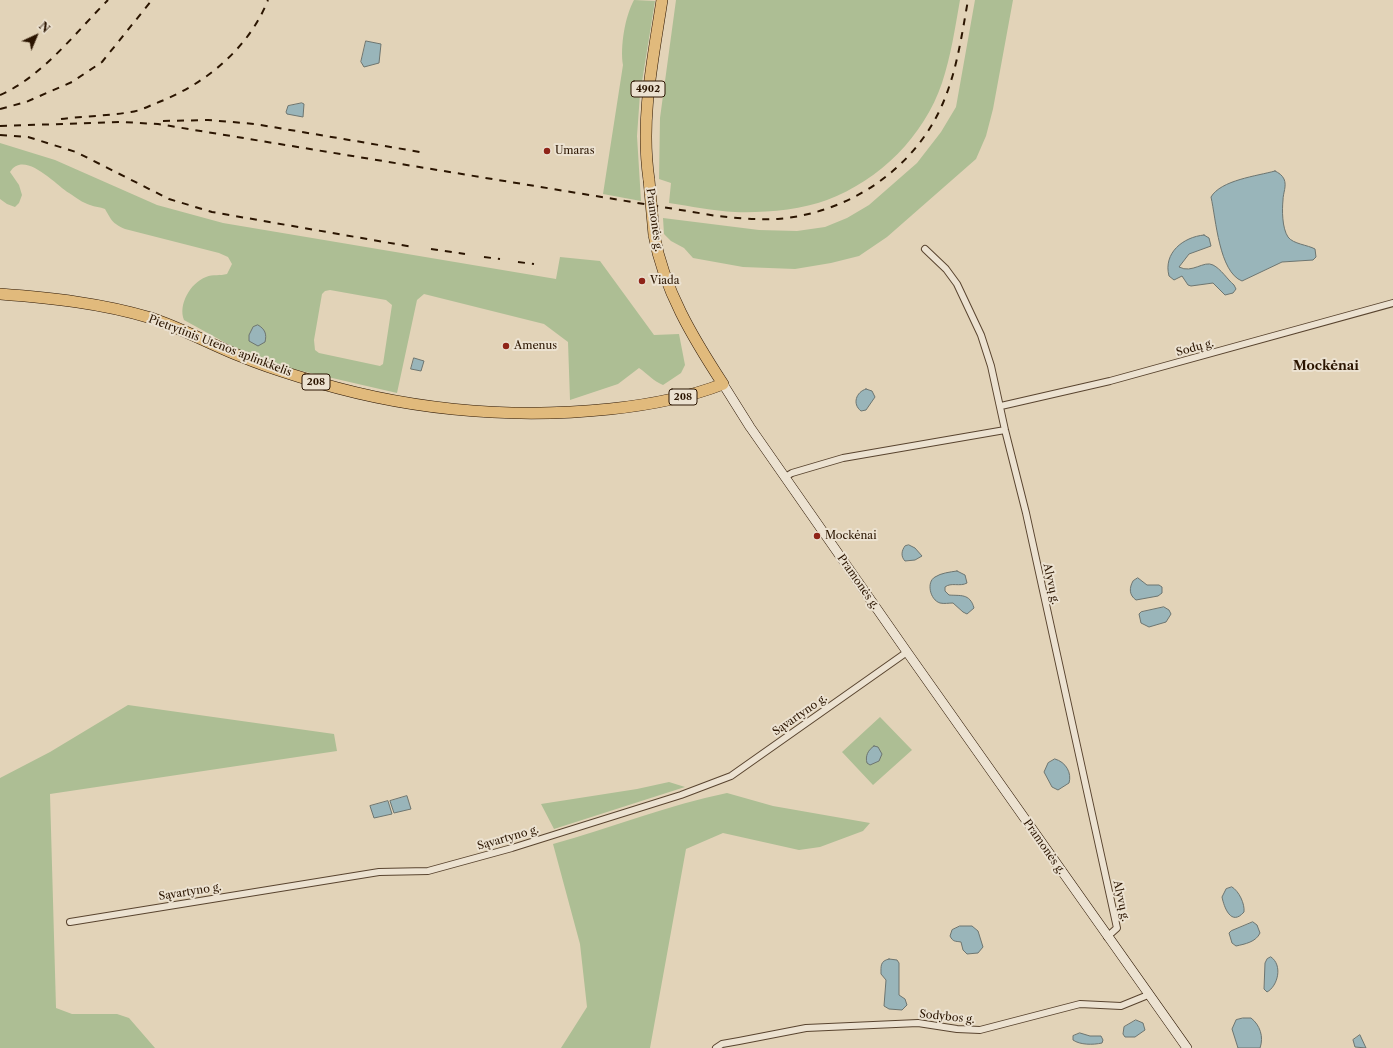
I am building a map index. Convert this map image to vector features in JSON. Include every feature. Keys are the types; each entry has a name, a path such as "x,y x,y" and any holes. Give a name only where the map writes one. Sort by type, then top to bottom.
{"highway":[{"name":"Pramonės g.","path":"662,0 647,100 645,146 654,235 664,273 673,297 694,339 722,384"},
{"name":"Pietrytinis Utenos aplinkkelis","path":"0,294 69,300 114,308 153,319 241,357 303,378 376,396 434,406 500,413 586,411 630,406 677,398 722,384"}],"main road":[{"name":"Pramonės g.","path":"722,384 907,652 1148,995 1187,1048"}],"street":[{"name":"Alyvų g.","path":"925,249 946,269 957,284 981,335 989,360 1001,406 1004,430 1026,513 1117,928 1107,937"},
{"name":"Sodų g.","path":"1001,406 1118,379 1393,303"},
{"path":"785,477 792,473 843,458 1004,430"},
{"name":"Sąvartyno g.","path":"70,922 379,872 428,871 512,848 681,795 731,776 907,652"},
{"name":"Sodybos g.","path":"716,1048 722,1044 739,1040 806,1028 918,1023 957,1029 980,1030 1080,1004 1121,1006 1148,995"}],"green space":[{"path":"634,0 655,1 640,94 637,136 641,201 603,194 623,65 622,50 624,32 628,14"},
{"path":"676,0 960,0 950,52 942,83 924,121 898,154 865,181 827,200 794,208 770,211 735,212 718,211 669,203 671,183 659,179 660,118"},
{"path":"975,0 1013,0 993,109 986,136 976,159 887,237 859,256 831,263 795,269 743,267 693,258 684,248 671,241 664,234 663,218 759,230 797,231 825,227 847,218 869,205 917,163 941,132 956,107"},
{"path":"0,143 55,160 157,205 223,223 556,279 560,257 600,261 654,335 679,334 685,365 681,373 663,385 639,368 618,384 570,400 568,342 544,324 424,294 417,300 397,393 289,368 233,347 184,320 184,301 190,289 206,277 227,274 232,264 228,257 219,253 125,229 113,221 105,209 87,204 31,166 23,164 16,166 10,172 19,185 22,195 19,203 15,207 0,199","holes":["330,290 386,300 392,305 383,364 380,366 319,353 315,350 314,340 322,294 325,291"]},
{"path":"128,705 334,734 337,751 50,794 56,1008 72,1014 117,1014 129,1018 155,1048 0,1048 0,778 50,752"},
{"path":"880,717 912,750 873,785 842,752"},
{"path":"669,782 685,787 554,829 541,804 637,789"},
{"path":"727,793 773,806 870,823 863,831 820,847 799,850 723,833 686,849 650,1048 561,1048 587,1007 580,944 553,844 661,810"}],"water":[{"path":"366,41 381,44 379,63 364,67 361,62"},
{"path":"302,103 304,104 303,117 287,114 286,112 288,106"},
{"path":"1275,171 1281,175 1285,182 1283,214 1286,233 1293,241 1315,249 1316,257 1313,260 1282,262 1242,281 1234,276 1223,256 1211,197 1223,186 1249,177"},
{"path":"1204,235 1209,238 1211,246 1189,254 1179,267 1189,269 1206,264 1213,265 1219,269 1234,285 1236,289 1233,293 1225,295 1213,283 1191,286 1188,285 1182,276 1174,280 1169,276 1169,260 1176,248 1189,239"},
{"path":"258,325 264,330 266,337 265,342 258,346 249,341 249,335 253,327"},
{"path":"414,358 424,361 421,371 411,369"},
{"path":"866,389 872,391 875,397 866,410 861,411 858,408 856,398"},
{"path":"909,545 915,548 922,556 915,560 905,561 902,556 902,552 905,546"},
{"path":"957,571 965,575 967,583 947,586 945,587 945,591 949,595 964,596 970,600 974,608 967,614 953,603 940,603 934,598 930,591 932,579 943,574"},
{"path":"1138,578 1147,585 1159,585 1162,587 1162,593 1158,596 1136,600 1132,596 1130,589 1133,581"},
{"path":"1164,607 1169,610 1171,614 1166,622 1149,627 1141,623 1139,614 1141,612"},
{"path":"874,746 878,747 882,754 879,761 870,765 866,760 870,749"},
{"path":"1055,759 1059,760 1065,765 1070,775 1069,783 1058,790 1052,787 1044,772 1048,763"},
{"path":"407,796 411,809 394,813 390,801"},
{"path":"388,801 392,814 374,818 370,806"},
{"path":"1232,887 1239,895 1244,909 1244,912 1235,917 1229,914 1226,910 1222,897 1226,889"},
{"path":"1253,922 1257,925 1260,933 1256,939 1236,946 1232,943 1229,933 1231,931"},
{"path":"960,926 972,926 978,931 983,947 978,953 967,954 963,950 961,942 954,941 951,938 950,936 952,930"},
{"path":"1271,957 1277,965 1278,975 1274,985 1267,992 1264,989 1265,963 1267,959"},
{"path":"889,959 897,960 899,963 899,995 905,999 907,1005 902,1010 889,1009 884,1006 886,980 881,974 881,966 884,961"},
{"path":"1251,1018 1257,1024 1262,1040 1260,1048 1238,1048 1232,1029 1236,1020"},
{"path":"1136,1020 1143,1023 1145,1030 1135,1037 1125,1037 1123,1034 1124,1027"},
{"path":"1080,1033 1090,1036 1101,1036 1103,1040 1102,1043 1087,1044 1079,1043 1073,1040 1073,1036"},
{"path":"1360,1035 1366,1048 1355,1047 1353,1040"}],"railway":[{"path":"0,95 30,77 58,53 108,0"},
{"path":"0,109 26,102 72,82 102,62 152,0"},
{"path":"61,119 114,114 143,109 190,87 222,64 236,50 249,35 268,0"},
{"path":"0,126 122,122 158,124 717,216 778,219 804,215 830,208 854,197 877,184 897,167 915,148 931,127 948,90 958,52 968,0"},
{"path":"163,121 208,120 255,124 426,153"},
{"path":"0,135 28,137 76,152 169,199 212,212 413,247"},
{"path":"431,249 465,254"},
{"path":"484,257 500,259"},
{"path":"518,262 534,264"}],"place":[{"name":"Umaras","path":"547,151"},
{"name":"Viada","path":"642,281"},
{"name":"Amenus","path":"506,346"},
{"name":"Mockėnai","path":"817,536"}],"district":[{"name":"Mockėnai","path":"1326,366"}]}
